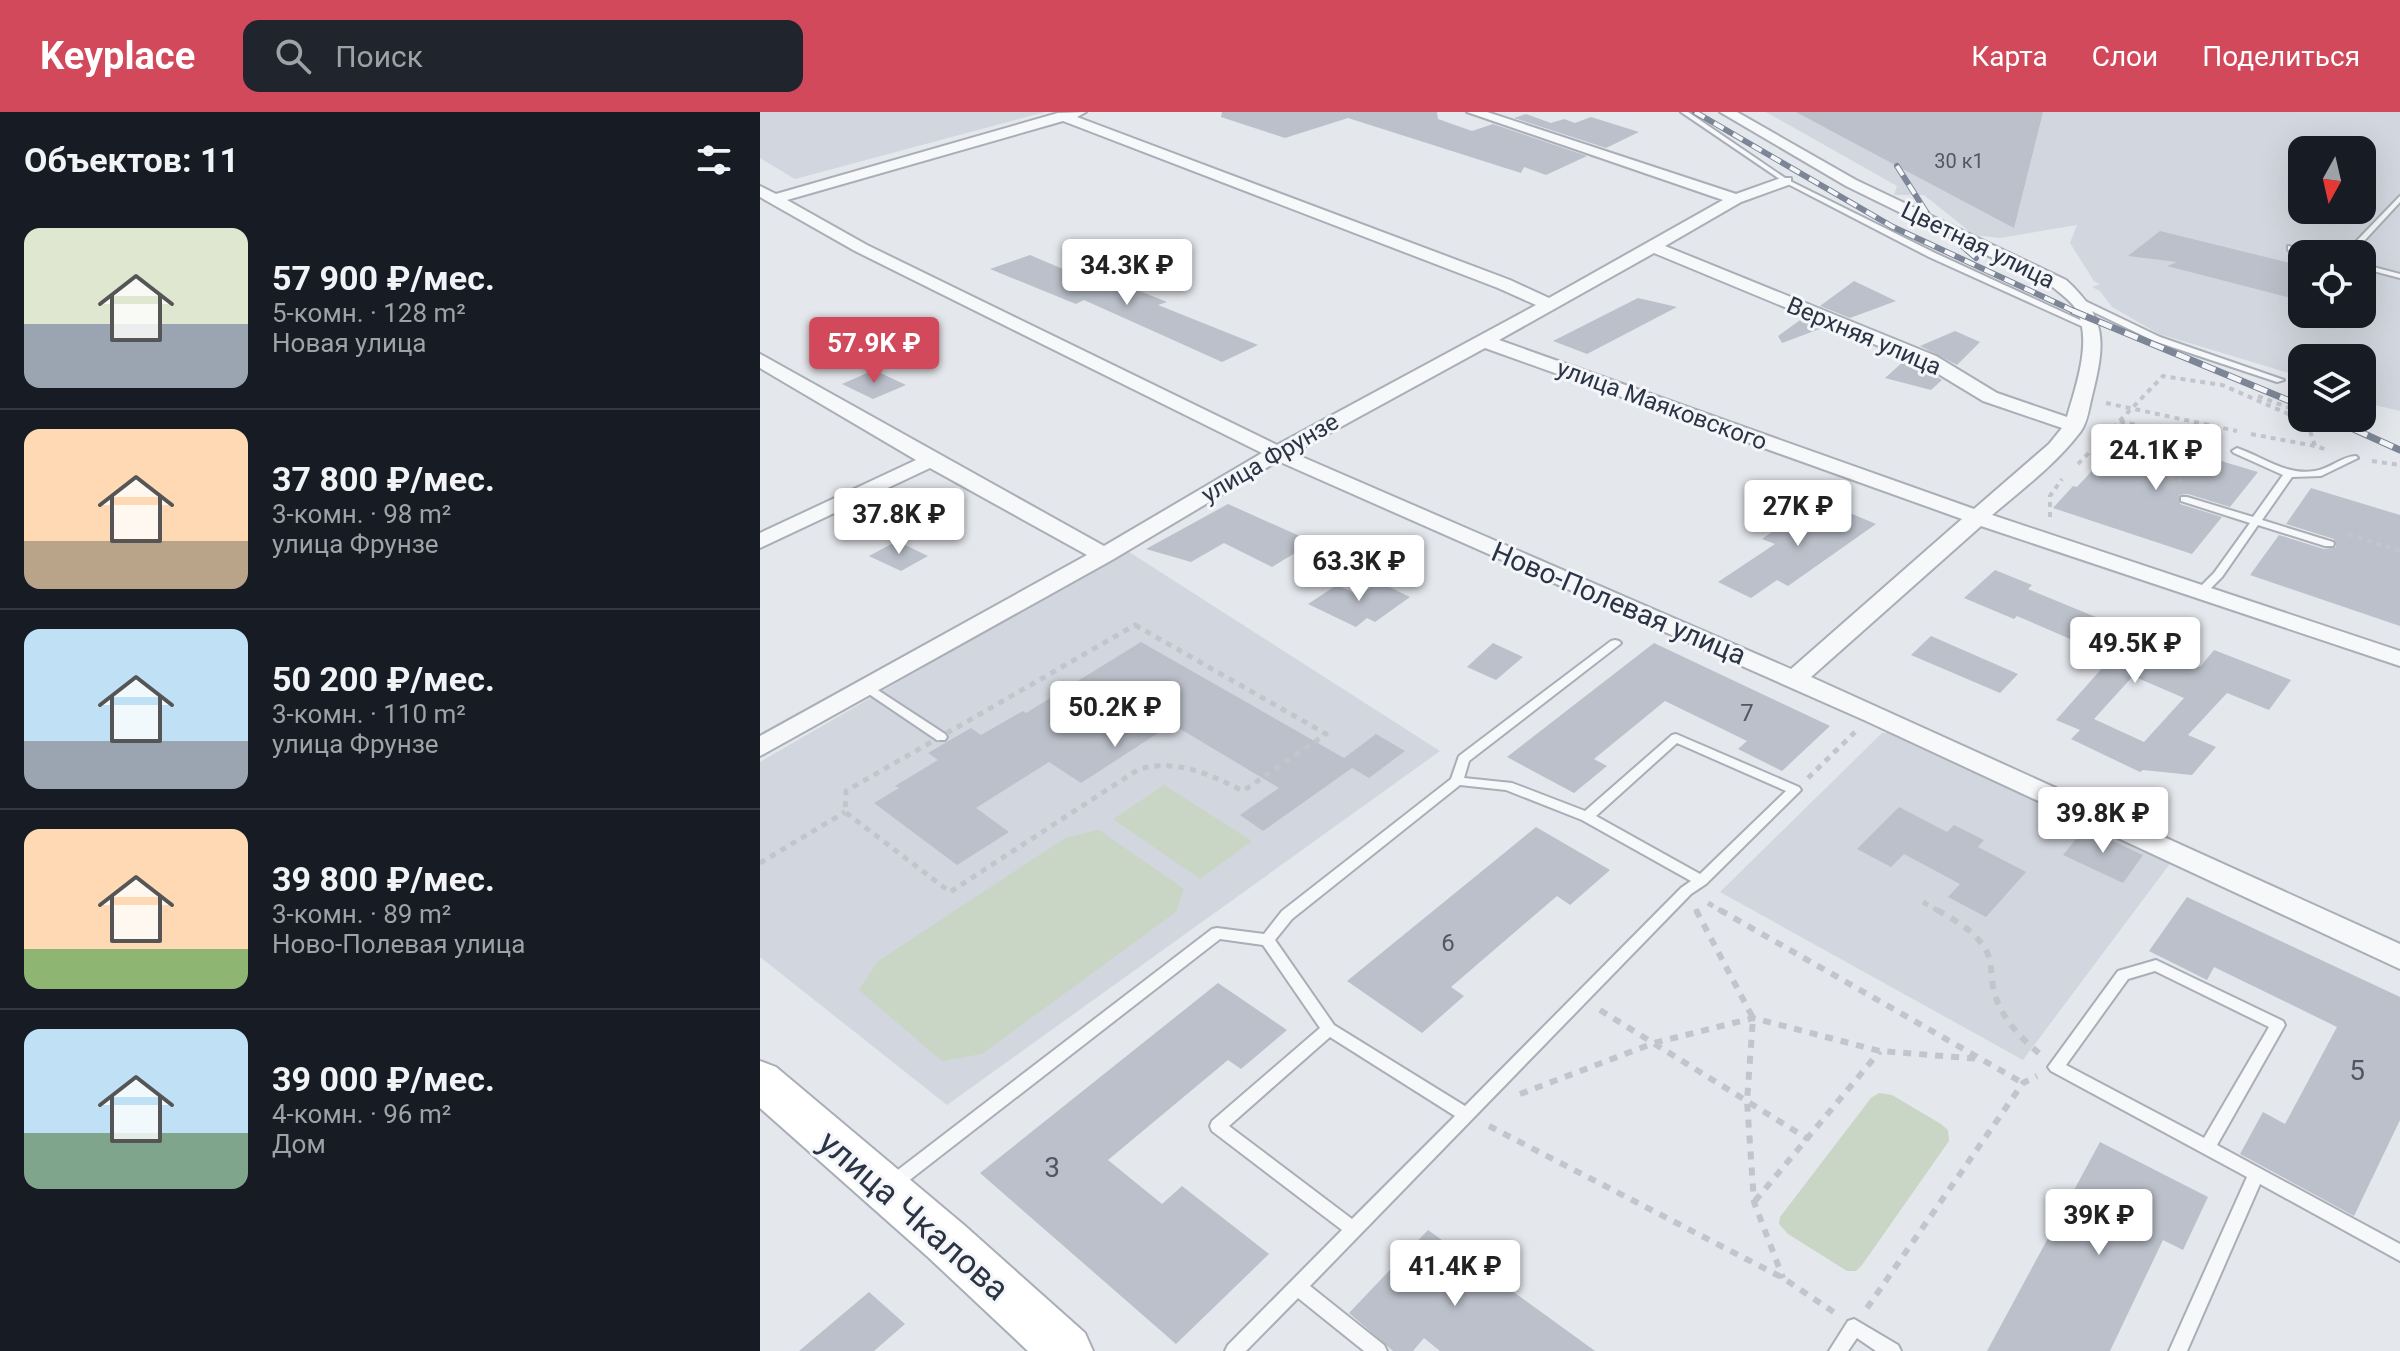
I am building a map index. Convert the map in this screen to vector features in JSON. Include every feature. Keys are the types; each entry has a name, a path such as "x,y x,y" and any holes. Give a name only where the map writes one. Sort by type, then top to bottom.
{"street":[{"path":"766,195 1079,112"},
{"path":"1474,112 1736,199"},
{"name":"Цветная улица","path":"1727,112 1851,183 2060,284 2080,302 2091,327 2092,360 2074,426 2056,448 1976,517"},
{"path":"1063,116 1504,284 1550,305"},
{"name":"улица Фрунзе","path":"760,747 1104,555 1277,453 1550,305 1736,199 1786,181"},
{"name":"Ново-Полевая улица","path":"766,195 861,248 1277,453 1873,714 2400,957"},
{"name":"Верхняя улица","path":"1654,247 1929,360 1990,397 2074,426"},
{"name":"улица Маяковского","path":"1484,341 1976,517 2400,659"},
{"path":"760,360 931,460 1104,555"},
{"path":"760,541 931,460"},
{"path":"1794,679 1976,517"},
{"name":"улица Чкалова","path":"760,1080 1066,1351"}],"lane":[{"path":"1684,112 1786,181 1932,255 2091,327"},
{"path":"2361,240 2400,198"},
{"path":"2376,270 2400,276"},
{"path":"2080,302 2157,339 2280,380"},
{"path":"2237,451 2289,474 2318,474 2353,458"},
{"path":"2201,592 2218,575 2253,521 2289,474"},
{"path":"2184,499 2329,544"},
{"path":"1267,940 1287,915 1457,781 1463,759 1615,643"},
{"path":"867,687 941,737"},
{"path":"1234,1351 1686,891 1701,881 1795,790 1676,738 1587,817"},
{"path":"1457,781 1508,786 1587,817 1701,881"},
{"path":"886,1189 1217,933 1267,940 1329,1029 1466,1115"},
{"path":"2207,1148 2278,1025 2156,965 2123,975 2056,1067 2400,1253"},
{"path":"1329,1029 1218,1126 1354,1230"},
{"path":"2178,1351 2256,1174"},
{"path":"1298,1287 1378,1351"},
{"path":"1838,1351 1854,1327 1892,1351"}],"path":[{"path":"2203,374 2288,408"},
{"path":"2072,469 2163,376 2222,385 2288,414"},
{"path":"2082,397 2131,410 2315,446 2353,458 2400,465"},
{"path":"2119,421 2237,451"},
{"path":"2310,432 2315,446"},
{"path":"2050,517 2050,496 2063,478"},
{"path":"1135,625 1326,734 1243,791 1198,769 1172,763 1153,764 1139,769 950,892 845,812 846,791 1135,625"},
{"path":"1795,790 1873,714"},
{"path":"760,863 845,812"},
{"path":"1686,891 1753,1018 1747,1101 1754,1202 1783,1278"},
{"path":"1686,891 2023,1083"},
{"path":"1466,1115 1783,1278 1854,1327 2023,1083 2056,1067 2011,1025 1995,993 1989,956 1977,940 1954,920 1923,902"},
{"path":"1582,999 1808,1139"},
{"path":"1466,1115 1654,1043 1753,1018 1880,1051 1980,1059"},
{"path":"1754,1202 1880,1051"}],"shaded area":[{"path":"760,112 1045,112 795,179 760,158"},
{"path":"1766,112 2400,112 2400,411 2376,405 2376,344 2288,344 2288,373 2159,334 2112,307 2100,291 2092,287 2100,284 2094,281 2070,243 2077,225 2000,238 1974,235 1924,195 1894,195 1897,186"},
{"path":"1126,550 1440,751 947,1105 760,957 760,762"},
{"path":"1882,733 1900,733 2172,861 2023,1060 1720,892"}],"green space":[{"path":"1164,785 1252,841 1200,879 1113,819"},
{"path":"1099,830 1184,889 1176,912 982,1054 942,1061 859,990 877,962 1065,838"},
{"path":"1879,1093 1892,1095 1941,1124 1948,1130 1949,1141 1862,1265 1856,1271 1847,1271 1788,1234 1779,1224 1780,1217 1871,1098"}],"building":[{"path":"1222,112 1437,112 1438,119 1472,131 1493,124 1587,156 1546,175 1524,167 1521,173 1348,118 1285,138 1221,117"},
{"path":"1796,112 2043,112 2014,228"},
{"path":"1526,114 1551,123 1564,119 1575,123 1591,117 1639,132 1606,148 1514,118"},
{"path":"2160,231 2288,263 2288,297 2167,266 2177,262 2128,256"},
{"path":"1030,255 1098,284 1110,279 1167,302 1158,305 1258,345 1222,362 1084,300 1076,304 990,269"},
{"path":"1854,281 1896,301 1850,318 1820,306"},
{"path":"1638,298 1677,307 1587,354 1553,341"},
{"path":"1803,318 1825,327 1782,343 1778,336"},
{"path":"1955,331 1980,342 1957,365 1920,346"},
{"path":"1905,360 1942,380 1931,390 1885,378"},
{"path":"874,370 906,385 873,399 842,384"},
{"path":"2127,433 2258,472 2230,507 2188,494 2179,495 2180,504 2222,517 2192,554 2053,508"},
{"path":"2311,488 2400,515 2400,626 2250,575 2279,535 2324,549 2336,547 2334,539 2286,524"},
{"path":"1817,499 1876,524 1788,586 1777,580 1751,598 1718,582 1775,544 1762,539"},
{"path":"1228,504 1313,542 1272,567 1224,543 1191,562 1146,549"},
{"path":"897,541 928,556 901,571 869,556"},
{"path":"1995,570 2032,585 2028,589 2103,620 2098,624 2200,667 2214,650 2291,680 2269,710 2227,693 2188,735 2216,747 2192,775 2140,772 2071,739 2080,730 2056,720 2112,657 2017,616 2014,619 1964,598","holes":["2133,676 2184,698 2144,742 2094,719"]},
{"path":"1379,582 1410,597 1375,622 1367,618 1356,627 1308,604 1337,585 1359,595"},
{"path":"1931,636 2018,674 2000,693 1911,655"},
{"path":"1141,642 1344,758 1376,734 1405,751 1369,778 1352,768 1263,831 1240,815 1279,788 1172,724 1081,783 1049,762 976,808 1009,832 957,865 874,803 938,760 928,753 971,728 981,735 1023,711 1026,713"},
{"path":"1493,643 1523,657 1496,680 1467,667"},
{"path":"1654,643 1830,726 1782,771 1738,749 1747,741 1665,701 1594,759 1607,766 1574,793 1507,757"},
{"path":"1899,807 1947,832 1954,825 1984,840 1978,847 2026,872 1986,917 1948,897 1960,884 1904,854 1891,867 1857,849"},
{"path":"1536,827 1610,870 1570,905 1557,896 1451,987 1464,996 1422,1033 1347,981"},
{"path":"2085,828 2143,855 2123,883 2063,855"},
{"path":"2187,897 2400,997 2400,1120 2354,1216 2240,1154 2263,1112 2285,1124 2337,1027 2214,967 2207,980 2149,951"},
{"path":"1218,983 1287,1030 1241,1069 1228,1060 1108,1160 1162,1204 1182,1186 1269,1254 1176,1344 980,1173"},
{"path":"2100,1142 2208,1197 2183,1250 2163,1240 2110,1351 1987,1351"},
{"path":"1428,1230 1595,1351 1440,1351 1424,1338 1413,1351 1393,1351 1349,1313"},
{"path":"869,1292 905,1324 874,1351 799,1351"}],"railway":[{"path":"1695,112 1893,227 2078,313"},
{"path":"1897,166 1930,218 1976,258"},
{"path":"2073,311 2288,400"},
{"path":"2360,432 2400,450"}]}
